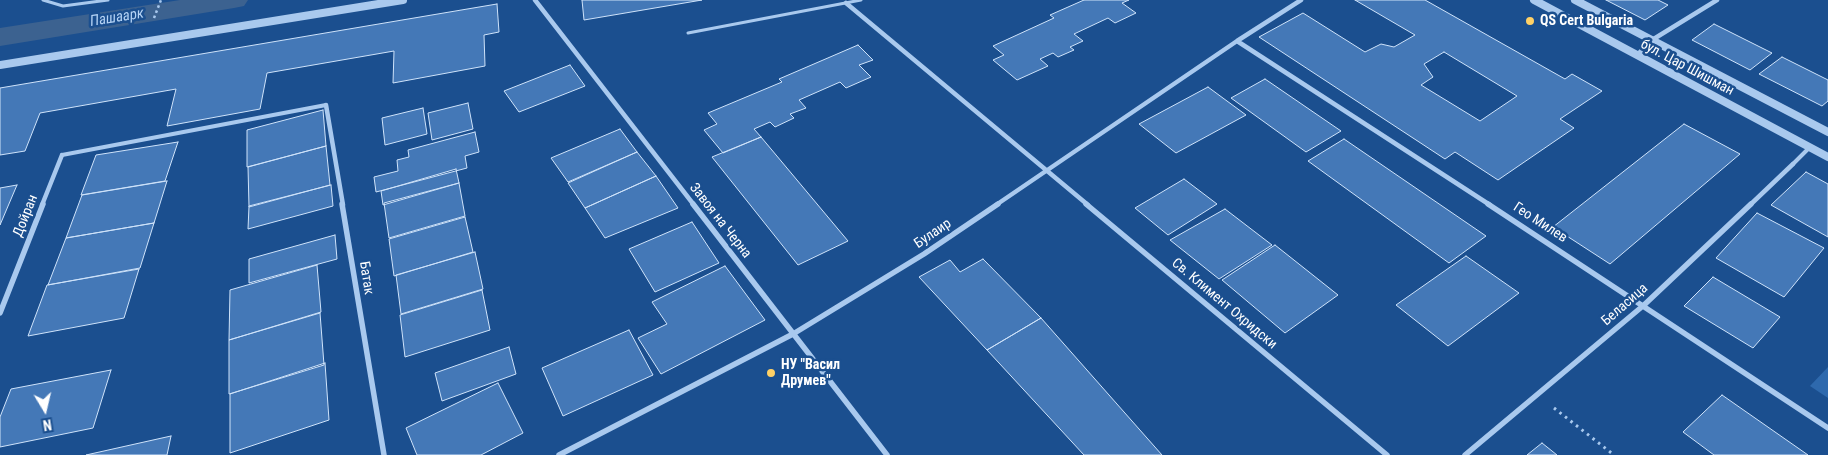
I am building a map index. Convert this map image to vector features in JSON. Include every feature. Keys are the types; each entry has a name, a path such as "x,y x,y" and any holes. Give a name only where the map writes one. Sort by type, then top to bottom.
{"street":[{"path":"0,65 403,0"},
{"name":"Завоя на Черна","path":"535,0 887,455"},
{"name":"Булаир","path":"559,455 793,334 924,254 1237,41 1301,0"},
{"name":"бул. Цар Шишман","path":"1534,0 1828,157"},
{"name":"бул. Цар Шишман","path":"1575,0 1828,132"},
{"path":"1637,56 1652,40 1717,0"},
{"name":"Св. Климент Охридски","path":"846,3 1387,455"},
{"name":"Гео Милев","path":"1237,41 1644,305 1828,428"},
{"path":"62,155 326,105"},
{"name":"Батак","path":"326,105 384,455"},
{"path":"1793,164 1810,147"},
{"name":"Дойран","path":"0,313 62,155"},
{"name":"Беласица","path":"1465,455 1644,305 1793,164"}],"lane":[{"path":"43,0 63,6 108,0"},
{"path":"688,33 861,0"}],"path":[{"path":"153,20 161,0"},
{"path":"1538,395 1614,455"}],"shaded area":[{"path":"1828,367 1828,398 1810,386"}],"building":[{"path":"582,0 702,0 584,20"},
{"path":"1084,0 1129,0 1122,3 1136,13 1115,23 1108,18 1074,34 1083,41 1070,47 1074,50 1058,57 1053,53 1040,59 1048,66 1017,80 993,60 1004,55 993,46 1054,18 1050,15"},
{"path":"1355,0 1425,0 1565,79 1572,74 1602,91 1560,119 1574,128 1498,180 1455,152 1445,159 1259,37 1303,13 1365,52 1381,44 1394,47 1415,35","holes":["1444,52 1517,96 1480,121 1421,85 1433,77 1424,64"]},
{"path":"1606,0 1658,0 1668,5 1645,20"},
{"path":"497,4 499,32 484,35 485,66 393,83 394,51 267,73 260,109 167,126 176,89 40,113 25,151 0,155 0,88"},
{"path":"1714,24 1772,53 1750,70 1692,40"},
{"path":"858,45 873,60 859,65 871,77 846,88 840,82 799,100 806,108 790,114 794,118 775,127 770,122 754,129 761,137 723,153 704,130 717,124 708,113 782,82 779,79"},
{"path":"1782,57 1828,80 1828,101 1822,106 1759,74"},
{"path":"570,65 585,86 519,112 504,91"},
{"path":"1265,79 1341,131 1306,152 1231,98"},
{"path":"1208,87 1246,115 1176,153 1139,124"},
{"path":"468,103 473,129 432,140 428,113"},
{"path":"423,108 427,134 385,145 382,118"},
{"path":"323,110 326,146 247,167 247,130"},
{"path":"1684,124 1740,154 1610,264 1553,227"},
{"path":"620,129 637,152 568,182 551,158"},
{"path":"475,132 479,152 465,156 467,168 376,192 374,177 398,171 397,160 409,157 408,150"},
{"path":"761,137 848,241 798,265 712,157"},
{"path":"1344,139 1486,236 1449,263 1308,161"},
{"path":"178,142 165,181 81,195 96,155"},
{"path":"326,146 330,185 249,207 248,167"},
{"path":"637,152 656,176 585,208 568,183"},
{"path":"456,169 459,183 383,205 381,191"},
{"path":"1806,172 1828,184 1828,237 1771,205"},
{"path":"656,176 678,208 605,238 585,208"},
{"path":"1184,179 1217,204 1168,235 1135,208"},
{"path":"167,181 154,223 66,238 82,195"},
{"path":"459,183 465,216 389,238 384,203"},
{"path":"17,185 0,225 0,188"},
{"path":"331,185 333,206 248,229 249,206"},
{"path":"1225,209 1272,245 1219,279 1170,240"},
{"path":"1757,213 1824,248 1784,297 1716,258"},
{"path":"465,217 473,252 394,276 389,239"},
{"path":"692,222 719,263 655,292 629,249"},
{"path":"154,223 140,268 48,285 66,238"},
{"path":"335,235 337,259 249,283 249,259"},
{"path":"1275,245 1338,295 1285,333 1222,280"},
{"path":"475,252 483,289 401,314 396,275"},
{"path":"1466,256 1519,293 1448,346 1396,305"},
{"path":"983,259 1041,318 987,350 919,277 950,260 960,272"},
{"path":"317,265 321,312 229,340 230,290"},
{"path":"725,266 765,320 661,374 638,338 667,324 652,302"},
{"path":"139,269 124,318 28,336 47,285"},
{"path":"1713,277 1780,317 1753,348 1684,306"},
{"path":"482,290 490,330 405,357 400,315"},
{"path":"320,313 324,365 229,394 229,340"},
{"path":"1041,318 1162,455 1084,455 987,350"},
{"path":"629,330 653,375 563,416 542,368"},
{"path":"509,347 516,374 442,401 435,373"},
{"path":"325,363 329,420 230,453 230,394"},
{"path":"111,370 93,428 0,447 0,417 11,389"},
{"path":"498,383 523,433 481,455 417,455 406,428"},
{"path":"1722,395 1808,455 1714,455 1683,432"},
{"path":"171,436 167,455 86,455"},
{"path":"1542,443 1557,455 1527,455"}],"waterway":[{"name":"Пашаарк","path":"0,37 234,0"}],"place":[{"name":"QS Cert Bulgaria","path":"1530,21"},
{"name":"НУ \"Васил Друмев\"","path":"771,373"}]}
